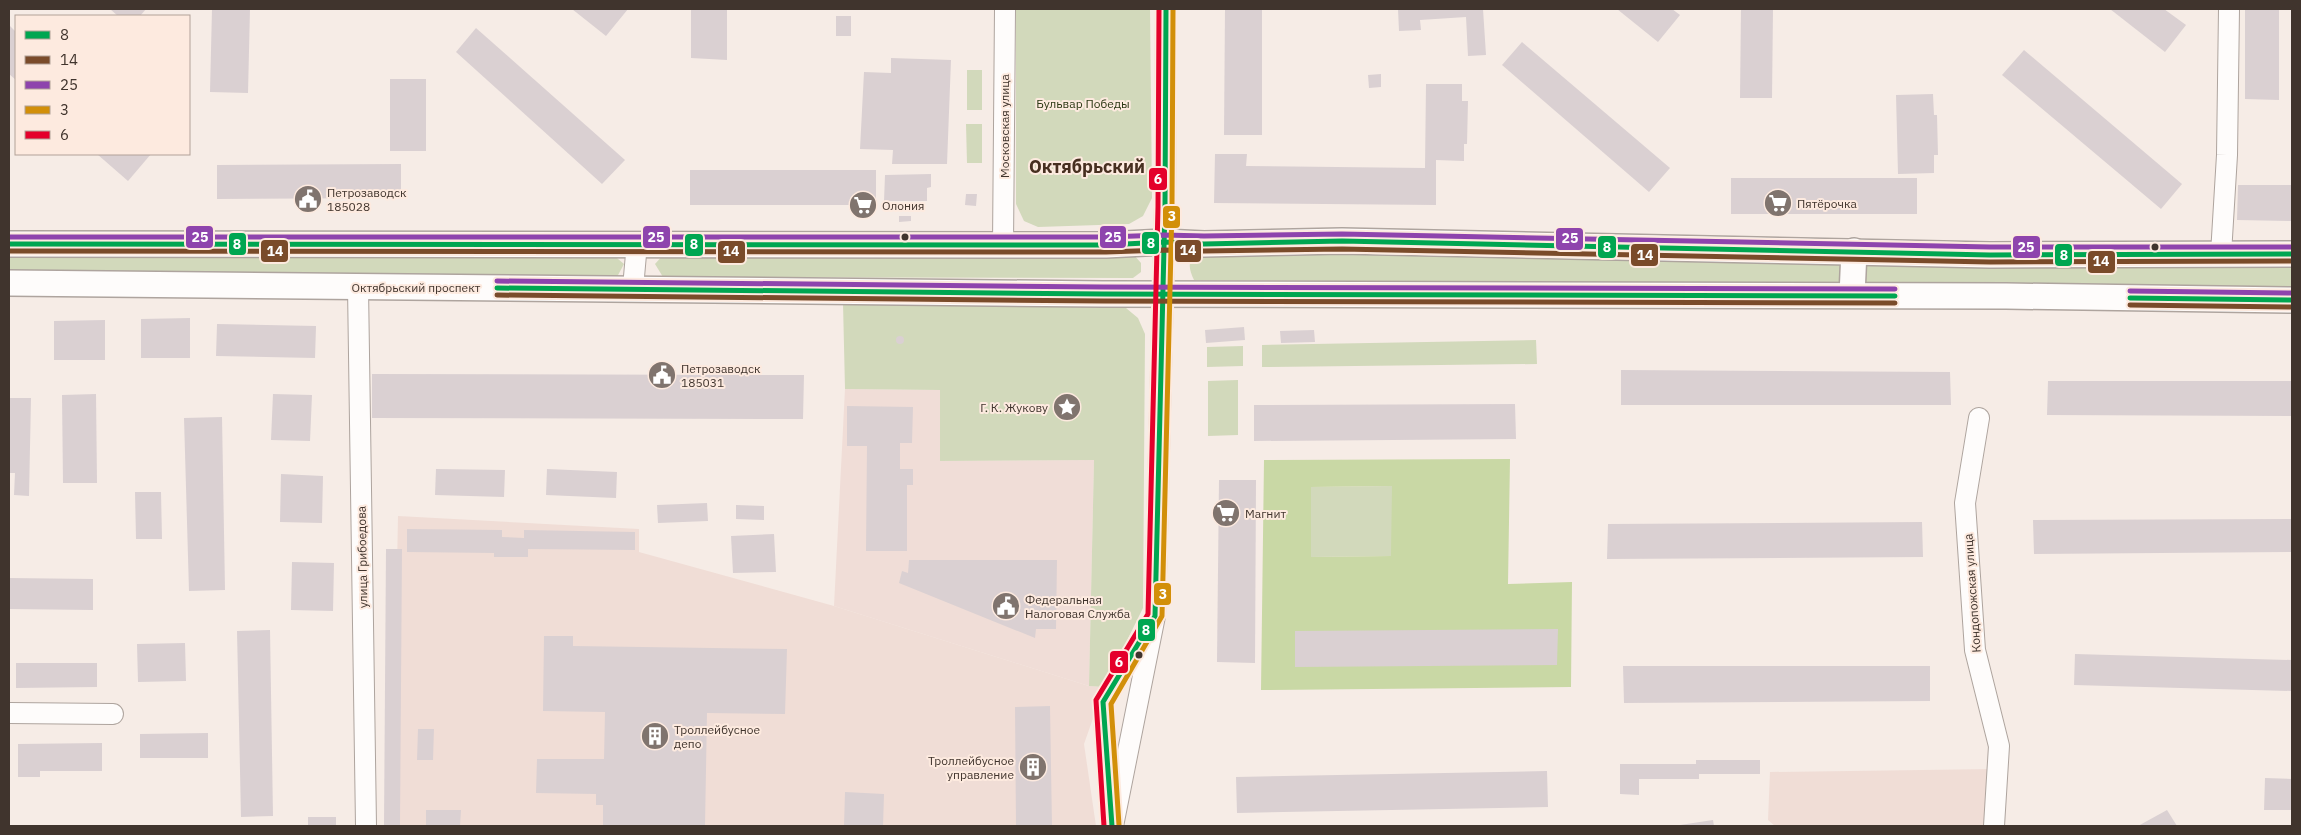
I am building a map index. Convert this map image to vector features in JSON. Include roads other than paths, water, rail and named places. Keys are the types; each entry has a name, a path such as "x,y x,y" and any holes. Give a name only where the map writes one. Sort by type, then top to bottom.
{"main road":[{"path":"9,244 637,243 1106,245 1164,242 1204,244 1351,241 1990,255 2292,254"},
{"path":"1852,295 1854,251"},
{"name":"Октябрьский проспект","path":"9,283 1162,293 1852,295 2292,300"}],"street":[{"name":"Московская улица","path":"1003,244 1004,9"},
{"path":"1113,826 1155,616 1164,242 1166,9"},
{"path":"2221,254 2227,155 2229,9"},
{"path":"633,288 637,243"},
{"name":"улица Грибоедова","path":"358,287 366,826"},
{"name":"Кондопожская улица","path":"1979,418 1965,503 1975,650 1999,746 1994,826"},
{"path":"1113,826 1103,702 1155,616"},
{"path":"9,713 113,714"}],"place":[{"name":"Петрозаводск 185028","path":"308,199"},
{"name":"Пятёрочка","path":"1778,203"},
{"name":"Олония","path":"863,205"},
{"name":"Петрозаводск 185031","path":"662,375"},
{"name":"Г. К. Жукову","path":"1067,407"},
{"name":"Магнит","path":"1226,513"},
{"name":"Федеральная Налоговая Служба","path":"1006,606"},
{"name":"Троллейбусное депо","path":"655,736"},
{"name":"Троллейбусное управление","path":"1033,767"}],"district":[{"name":"Октябрьский","path":"1087,166"}],"park label":[{"name":"Бульвар Победы","path":"1083,103"}]}
